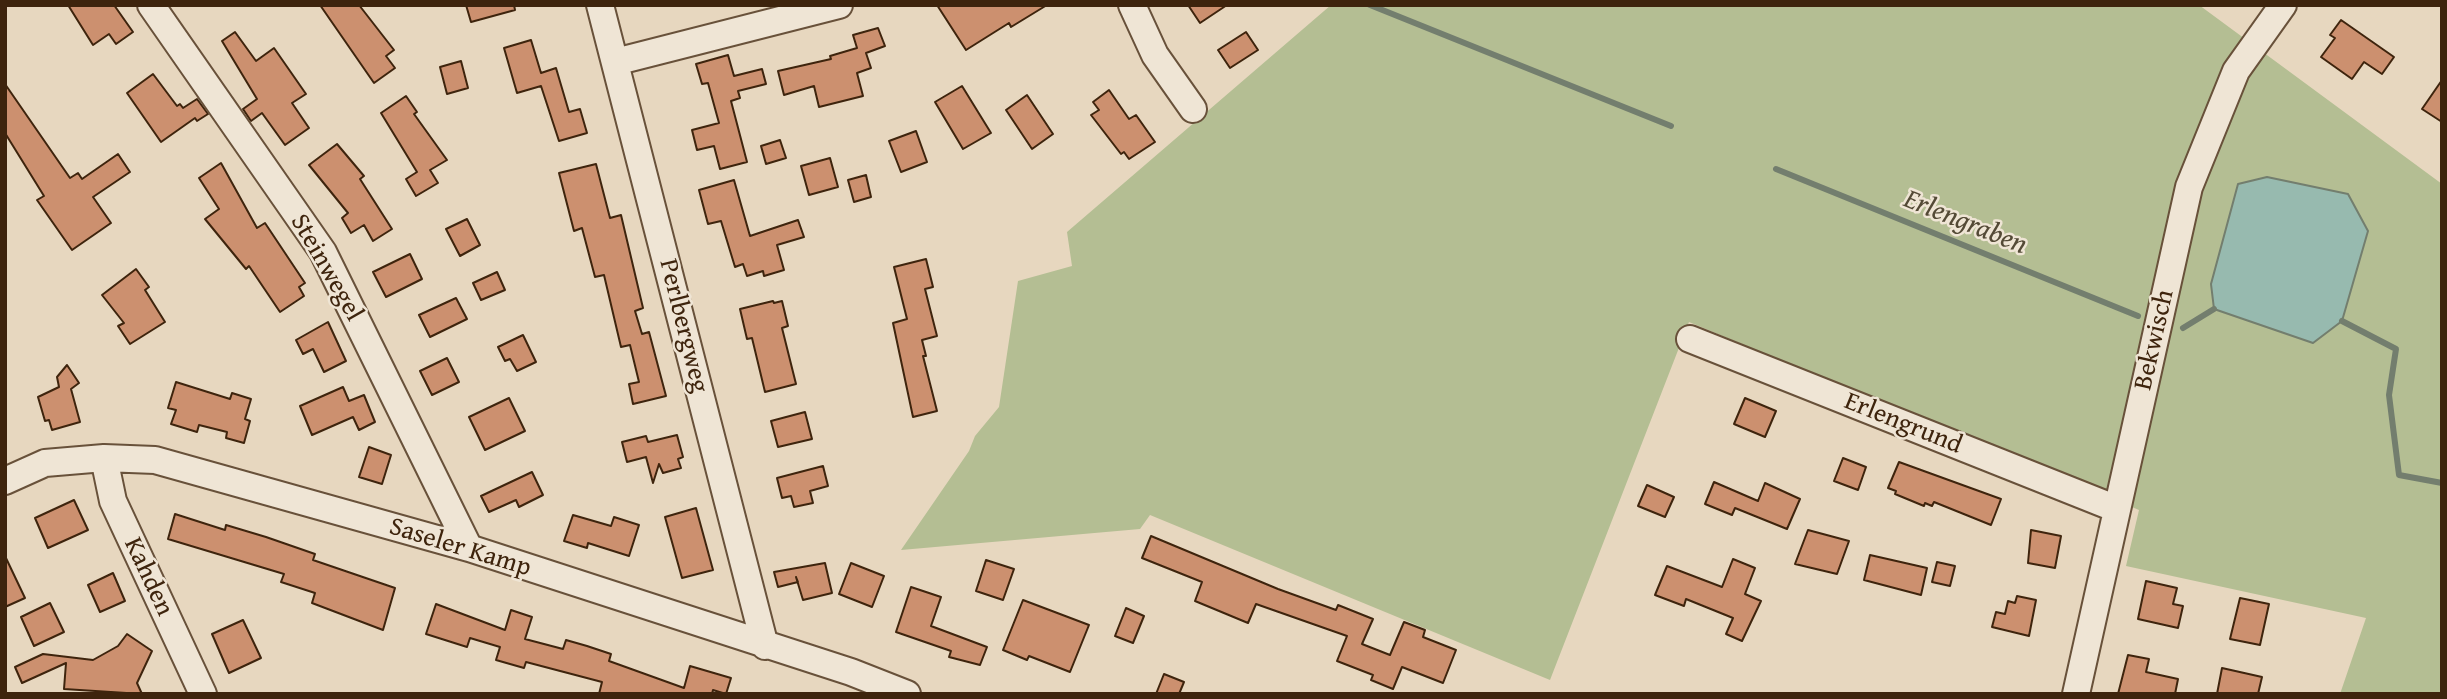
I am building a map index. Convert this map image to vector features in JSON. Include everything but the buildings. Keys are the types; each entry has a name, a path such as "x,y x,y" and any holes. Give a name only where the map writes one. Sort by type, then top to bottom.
{"street":[{"name":"Steinwegel","path":"151,5 323,252 469,548"},
{"name":"Perlbergweg","path":"600,5 765,646"},
{"path":"615,62 839,5"},
{"path":"1132,5 1156,55 1193,109"},
{"name":"Bekwisch","path":"2076,694 2189,187 2236,71 2270,10"},
{"name":"Erlengrund","path":"1690,339 2117,509"},
{"name":"Saseler Kamp","path":"5,481 45,463 104,458 155,460 469,548 765,646 857,683 907,694"},
{"name":"Kahden","path":"104,458 113,501 203,694"}],"green space":[{"path":"1331,5 2199,5 2442,184 2442,694 2340,694 2366,618 2126,566 2139,510 1689,322 1550,680 1150,515 1140,529 901,550 969,451 975,436 999,407 1018,281 1072,266 1067,232","holes":["2348,194 2368,231 2342,321"]}],"water":[{"path":"2267,177 2348,194 2368,231 2342,321 2313,343 2214,309 2211,284 2238,184"}],"waterway":[{"name":"Erlengraben","path":"1370,5 1671,126"},
{"name":"Erlengraben","path":"1776,169 2138,316"},
{"name":"Erlengraben","path":"2183,328 2214,309"},
{"path":"2342,321 2396,349 2389,395 2399,475 2442,483"}]}
